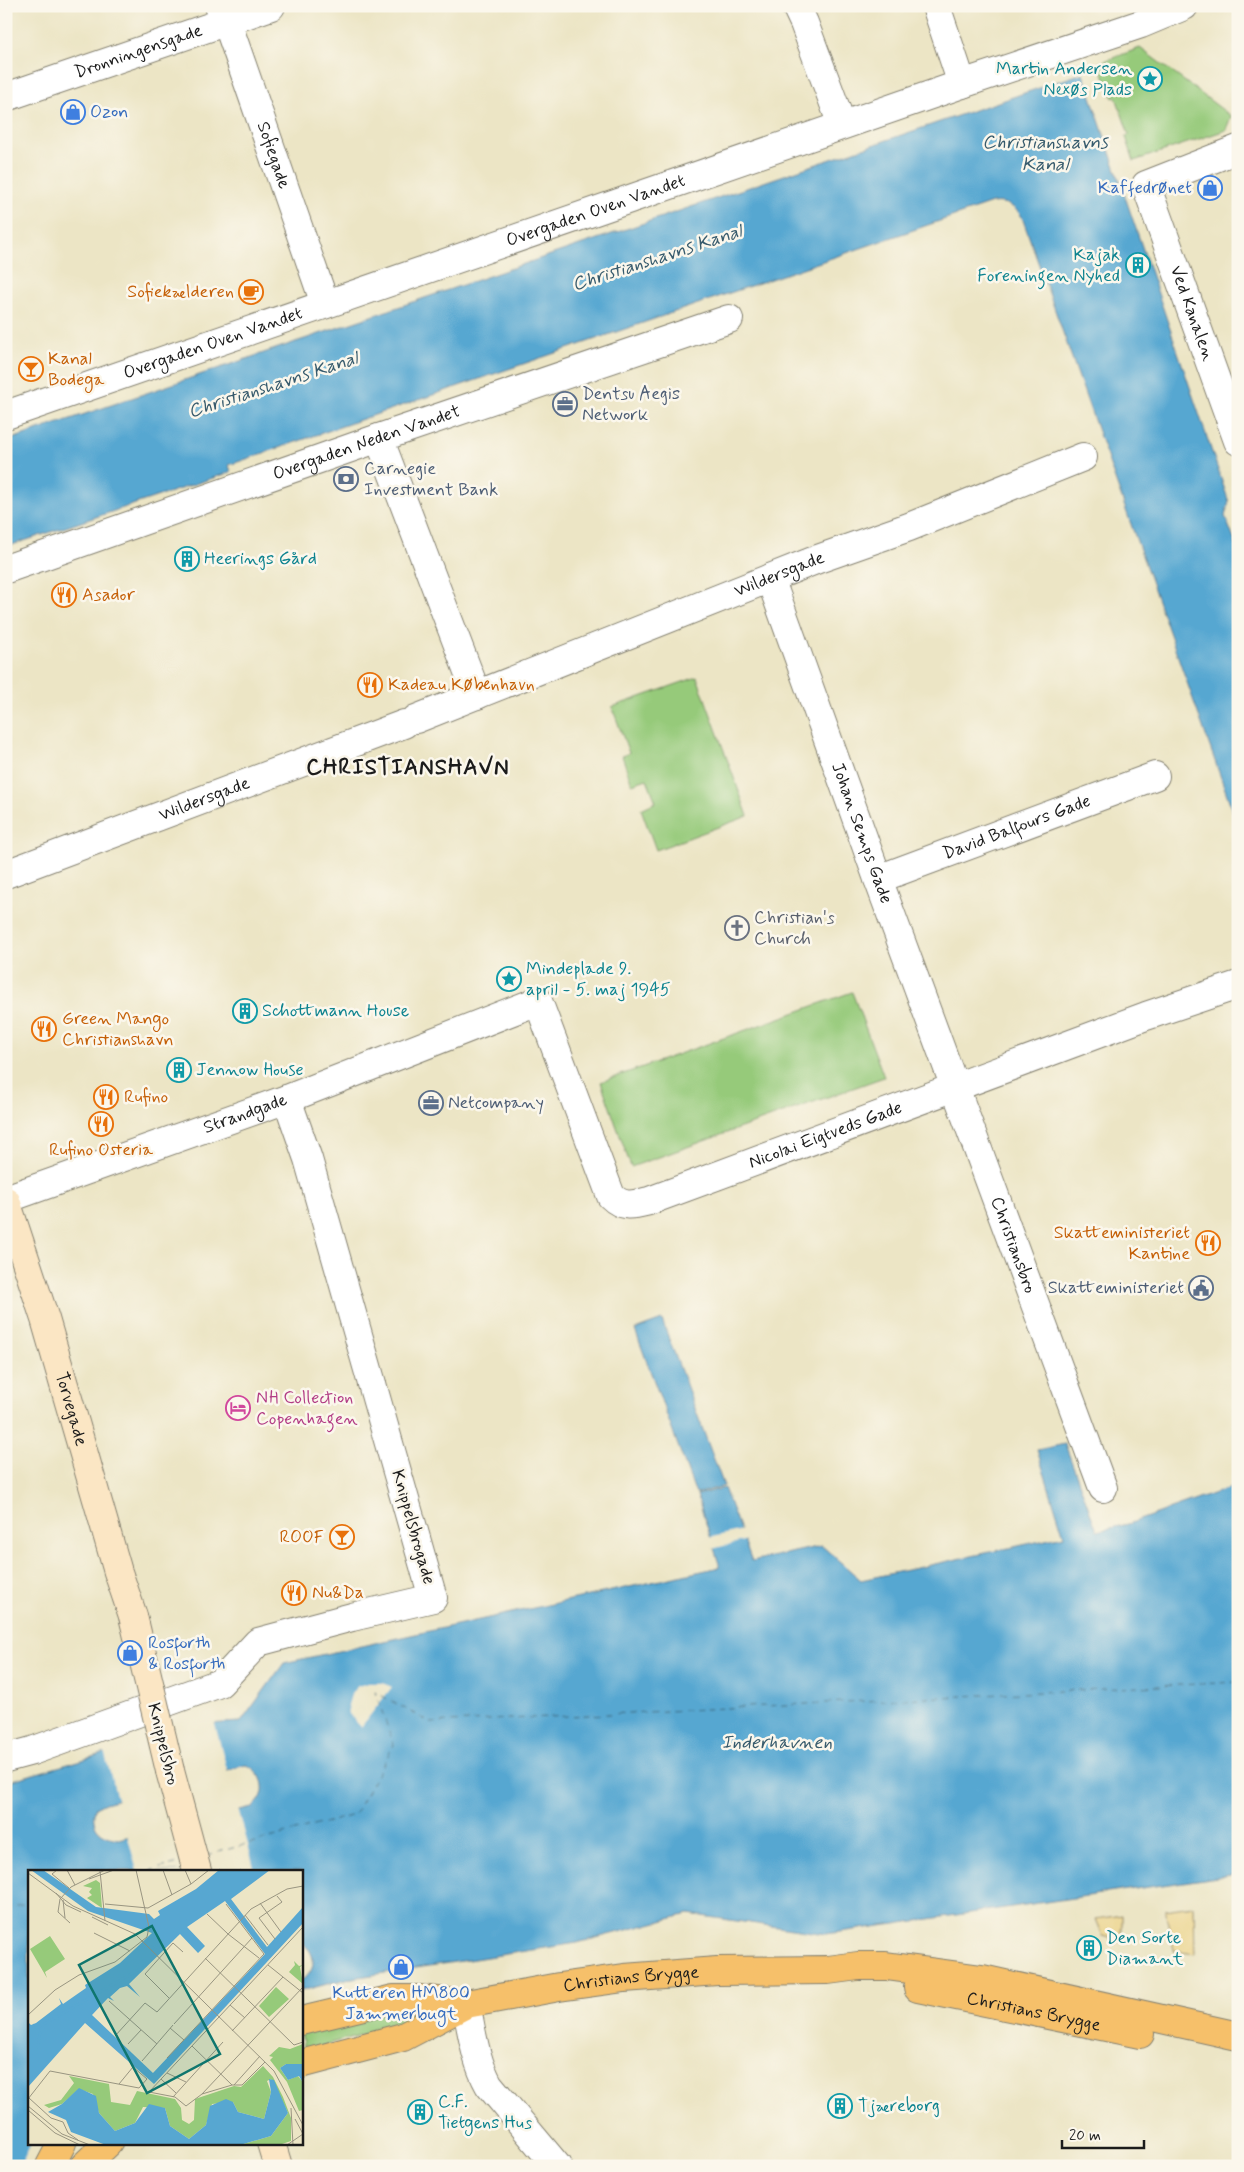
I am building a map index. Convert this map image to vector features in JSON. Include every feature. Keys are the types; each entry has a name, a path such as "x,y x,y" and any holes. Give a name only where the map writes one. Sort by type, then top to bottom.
{"main road":[{"name":"Christians Brygge","path":"302,2021 393,1999 420,1999 466,2004 559,1987 624,1978 727,1971 828,1970 858,1966 886,1966 952,1974 1005,1984 1238,2036"},
{"name":"Christians Brygge","path":"828,1970 874,1982 958,1995 1238,2053"},
{"name":"Christians Brygge","path":"302,2064 403,2037 466,2004"},
{"path":"50,2166 61,2144"}],"street":[{"name":"Dronningensgade","path":"6,97 223,14 271,6"},
{"path":"796,6 842,125"},
{"path":"936,6 962,84"},
{"name":"Overgaden Oven Vandet","path":"6,414 842,125 1141,24 1184,6"},
{"name":"Sofiegade","path":"223,14 325,304"},
{"name":"Ved Kanalen","path":"1238,150 1146,185 1238,442"},
{"name":"Overgaden Neden Vandet","path":"6,570 379,438 729,319"},
{"path":"379,438 477,695"},
{"name":"Wildersgade","path":"6,874 410,721 770,578 909,528 1083,457"},
{"name":"Johan Semps Gade","path":"770,578 955,1088"},
{"name":"David Balfours Gade","path":"878,879 1155,776"},
{"name":"Nicolai Eigtveds Gade","path":"538,1001 610,1196 618,1203 629,1206 955,1088 1146,1016 1238,985"},
{"name":"Strandgade","path":"6,1200 287,1099 538,1001"},
{"name":"Christiansbro","path":"955,1088 1103,1488"},
{"name":"Knippelsbrogade","path":"6,1758 220,1683 258,1642 352,1616 433,1598 308,1159 287,1099"},
{"name":"Torvegade","path":"6,1200 45,1319 133,1616"},
{"name":"Knippelsbro","path":"133,1616 162,1740 197,1870"},
{"path":"466,2004 481,2071 489,2085 557,2166"}],"green space":[{"name":"Martin Andersen Nexøs Plads","path":"1140,48 1231,116 1226,130 1134,161 1126,137 1129,135 1116,97 1113,98 1099,63"},
{"path":"697,677 748,816 656,850 641,809 656,802 647,779 632,784 622,756 629,753 612,707"},
{"path":"852,992 884,1077 631,1167 601,1082"},
{"path":"412,2006 417,2019 304,2051 302,2031"}],"sand":[{"path":"1194,1906 1195,1954 1174,1951 1165,1910"},
{"path":"1122,1915 1122,1941 1103,1936 1096,1919"}],"water":[{"name":"Christianshavns Kanal","path":"1083,73 1229,502 1225,516 1238,550 1238,826 1022,217 1013,207 1005,204 992,203 229,465 231,472 6,547 6,441"},
{"path":"662,1320 724,1486 696,1494 635,1330"},
{"name":"Inderhavnen","path":"1065,1444 1097,1531 1128,1524 1238,1485 1238,1874 826,1934 688,1914 577,1943 346,1979 302,1991 302,1979 310,1972 313,1962 310,1951 302,1944 302,1870 28,1870 28,2144 95,2144 113,2166 6,2166 6,1782 206,1724 241,1722 284,1663 720,1567 697,1495 724,1488 752,1561 822,1546 861,1580 1064,1536 1037,1450","holes":["246,1765 261,1778 263,1791 258,1802 252,1807 118,1839 101,1833 95,1825 95,1808 105,1803"]}],"pier":[{"path":"743,1530 747,1540 712,1549 708,1538"},
{"path":"368,1683 382,1683 392,1687 361,1727 349,1714 348,1705 352,1692 358,1686"},
{"path":"205,1721 214,1721 228,1773 118,1802 104,1751"},
{"path":"238,1808 255,1870 137,1870 127,1834"},
{"path":"31,2144 94,2144 115,2166 21,2166"}],"ferry route":[{"path":"207,1855 354,1815 394,1745 375,1692 431,1723 1238,1682"},
{"path":"153,1870 182,1862"},
{"path":"6,1909 28,1903"}],"place":[{"name":"Martin Andersen Nexøs Plads","path":"1150,79"},
{"name":"Ozon","path":"73,112"},
{"name":"Kaffedrønet","path":"1210,188"},
{"name":"Kajak Foreningen Nyhed","path":"1138,265"},
{"name":"Sofiekælderen","path":"251,292"},
{"name":"Kanal Bodega","path":"31,369"},
{"name":"Dentsu Aegis Network","path":"565,404"},
{"name":"Carnegie Investment Bank","path":"346,479"},
{"name":"Heerings Gård","path":"187,559"},
{"name":"Asador","path":"64,595"},
{"name":"Kadeau København","path":"370,685"},
{"name":"Christian's Church","path":"737,928"},
{"name":"Mindeplade 9. april - 5. maj 1945","path":"509,979"},
{"name":"Schottmann House","path":"245,1011"},
{"name":"Green Mango Christianshavn","path":"44,1029"},
{"name":"Jennow House","path":"179,1070"},
{"name":"Rufino","path":"106,1097"},
{"name":"Netcompany","path":"431,1103"},
{"name":"Rufino Osteria","path":"101,1124"},
{"name":"Skatteministeriet Kantine","path":"1208,1243"},
{"name":"Skatteministeriet","path":"1201,1288"},
{"name":"NH Collection Copenhagen","path":"238,1408"},
{"name":"ROOF","path":"342,1537"},
{"name":"Nu&Da","path":"294,1593"},
{"name":"Rosforth & Rosforth","path":"130,1653"},
{"name":"Den Sorte Diamant","path":"1089,1948"},
{"name":"Kutteren HM800 Jammerbugt","path":"401,1967"},
{"name":"Tjæreborg","path":"840,2106"},
{"name":"C.F. Tietgens Hus","path":"420,2112"}],"district":[{"name":"CHRISTIANSHAVN","path":"408,768"}]}
